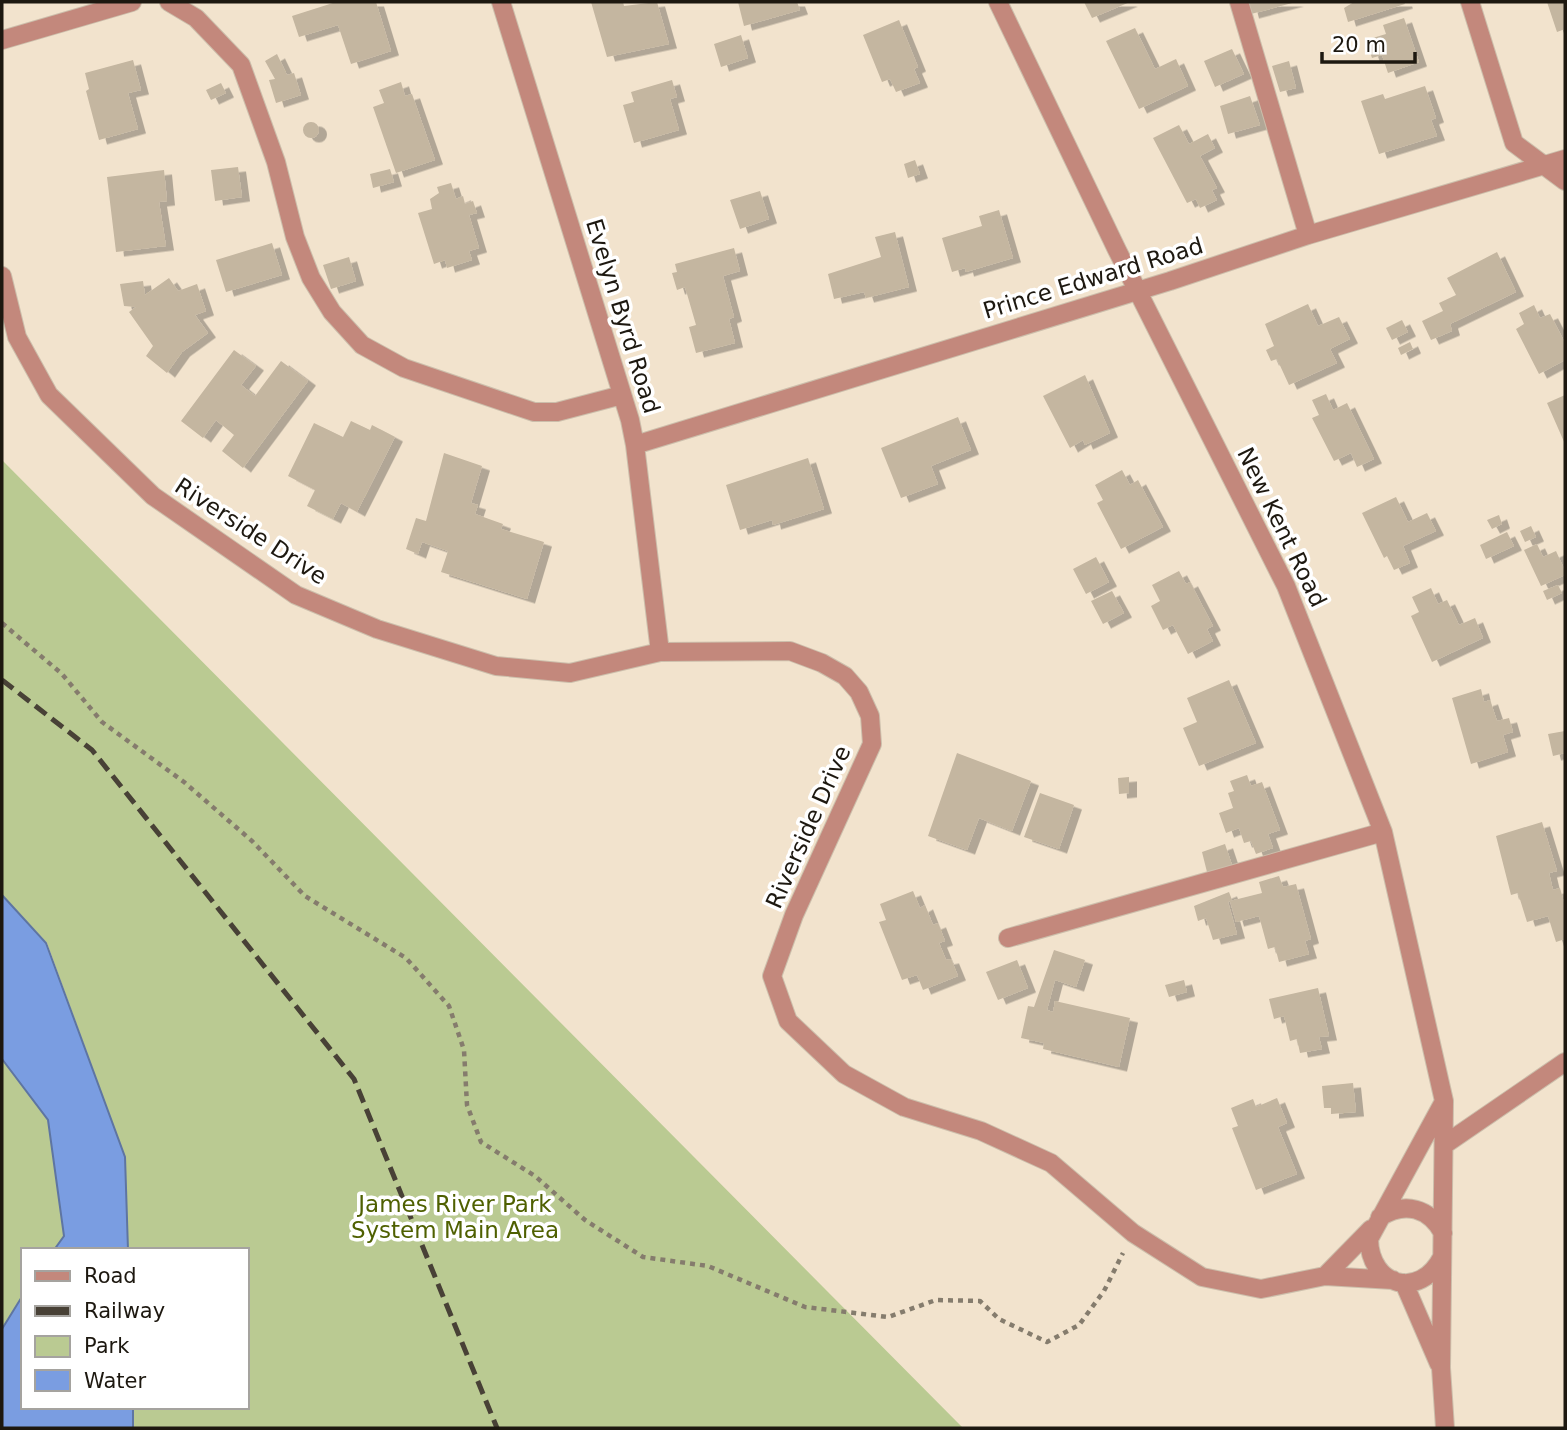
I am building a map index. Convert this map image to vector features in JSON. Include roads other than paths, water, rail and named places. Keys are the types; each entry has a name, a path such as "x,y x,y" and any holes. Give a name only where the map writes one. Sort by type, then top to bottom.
{"street":[{"path":"2,40 132,2"},
{"path":"169,2 196,18 241,65 276,162 295,236 311,278 332,312 362,345 404,368 534,412 557,412 622,395"},
{"name":"Evelyn Byrd Road","path":"501,2 635,445 660,652"},
{"name":"New Kent Road","path":"998,2 1136,289 1286,586 1383,832 1444,1101 1441,1368 1445,1428"},
{"path":"1239,2 1308,235"},
{"path":"1470,2 1514,143 1565,181"},
{"name":"Prince Edward Road","path":"635,445 1308,235 1565,159"},
{"name":"Riverside Drive","path":"2,276 17,337 49,395 153,496 296,595 377,629 496,666 570,673 660,652 790,651 822,663 845,677 859,692 870,716 872,744 794,915 772,976 788,1021 844,1074 904,1107 981,1131 1051,1163 1133,1233 1202,1276 1261,1289 1325,1276 1399,1282"},
{"path":"1008,938 1383,832"},
{"path":"1444,1145 1565,1062"},
{"name":"New Kent Road","path":"1441,1368 1399,1282 1373,1264 1369,1239 1444,1101"},
{"path":"1325,1276 1377,1222 1404,1207 1428,1214 1443,1233"},
{"path":"1399,1282 1428,1277 1442,1257"}],"water":[{"path":"2,895 46,943 125,1157 128,1248 55,1248 64,1236 48,1120 2,1059"},
{"path":"21,1298 21,1409 133,1409 133,1428 2,1428 2,1329"}],"railway":[{"path":"2,680 92,750 354,1079 497,1428"}],"park label":[{"name":"James River Park System Main Area","path":"455,1217"}]}
